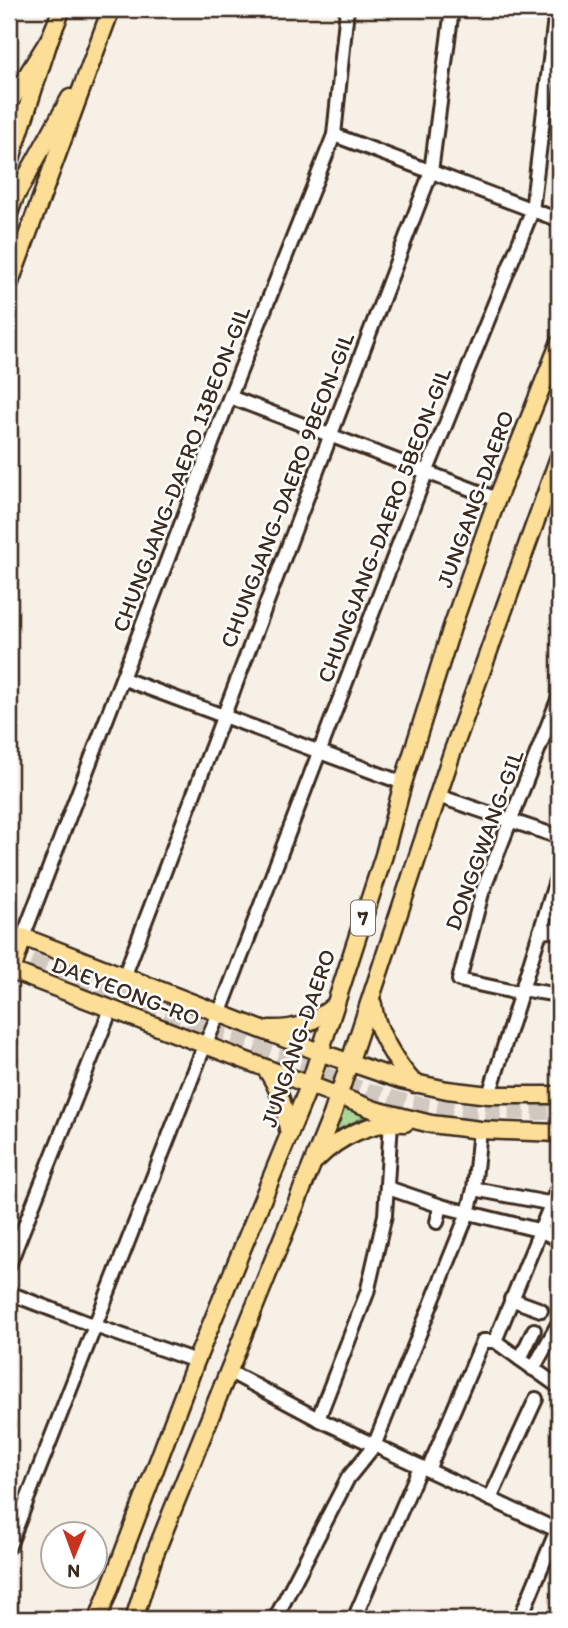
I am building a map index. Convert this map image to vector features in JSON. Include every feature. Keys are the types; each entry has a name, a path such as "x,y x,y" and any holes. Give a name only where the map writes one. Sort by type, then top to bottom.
{"main road":[{"path":"9,165 62,9"},
{"path":"9,285 111,9"},
{"path":"9,104 50,38"},
{"path":"9,213 15,197 95,52"},
{"name":"JUNGANG-DAERO","path":"98,1619 196,1361 309,1086 384,855 403,783 452,627 497,499 559,344"},
{"name":"7","path":"134,1619 154,1556 339,1097 438,796 525,546 559,457"},
{"name":"DAEYEONG-RO","path":"559,1095 489,1095 415,1084 319,1052 23,937 10,975 111,1009 376,1110 431,1124 480,1130 559,1133"},
{"path":"373,996 374,1019 403,1071 415,1084"},
{"path":"260,1028 290,1030 309,1024 334,1006"},
{"path":"263,1066 275,1081 289,1135"},
{"path":"312,1164 328,1148 361,1130 391,1122 431,1124"}],"street":[{"name":"CHUNGJANG-DAERO 13BEON-GIL","path":"23,937 230,397 334,135 347,9"},
{"name":"CHUNGJANG-DAERO 9BEON-GIL","path":"124,976 431,172 452,9"},
{"name":"CHUNGJANG-DAERO 5BEON-GIL","path":"9,1546 204,1045 219,1013 426,473 532,211 556,9"},
{"path":"334,135 559,220"},
{"path":"230,397 497,499"},
{"path":"124,679 403,783"},
{"name":"DONGGWANG-GIL","path":"520,991 459,980 482,893 559,697"},
{"path":"438,796 559,837"},
{"path":"489,1095 559,871"},
{"path":"540,932 559,930"},
{"path":"520,991 559,995"},
{"path":"9,1265 111,1009"},
{"path":"318,1419 368,1293 385,1215 391,1122"},
{"path":"275,1619 348,1478 374,1446 468,1213 474,1189 480,1130"},
{"path":"495,1341 511,1299 556,1205 559,1185"},
{"path":"388,1188 441,1206 542,1231 559,1240"},
{"path":"474,1189 556,1205"},
{"path":"437,1222 441,1206"},
{"path":"9,1293 196,1361"},
{"path":"511,1299 541,1310"},
{"path":"533,1369 557,1326"},
{"path":"520,1359 534,1330"},
{"path":"354,1619 483,1341 495,1341 559,1387"},
{"path":"230,1372 374,1446 559,1528 520,1619"},
{"path":"490,1499 536,1399"},
{"path":"9,1617 14,1619"}],"green space":[{"path":"343,1108 368,1115 332,1133"}],"tunnel":[{"path":"9,952 364,1090 409,1103 467,1112 559,1112"}]}
